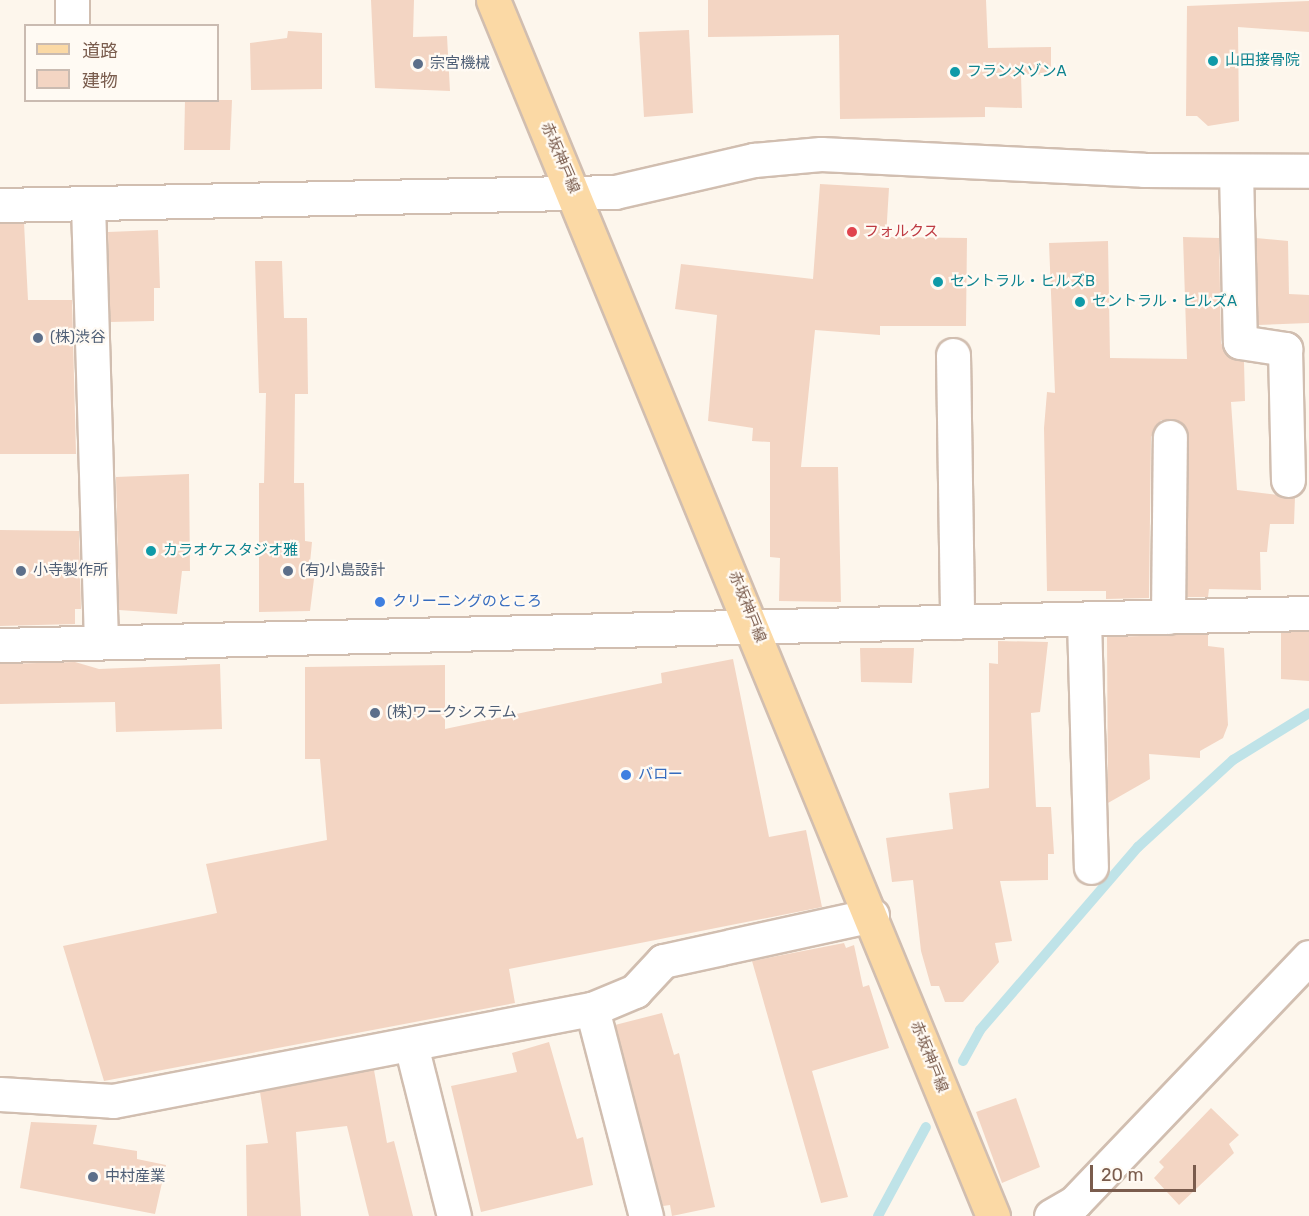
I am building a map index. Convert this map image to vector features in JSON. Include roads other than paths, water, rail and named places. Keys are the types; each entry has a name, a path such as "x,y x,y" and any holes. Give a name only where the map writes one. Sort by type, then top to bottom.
{"main road":[{"name":"赤坂神戸線","path":"493,0 755,626 993,1216"}],"street":[{"path":"72,0 72,24"},
{"path":"0,205 615,192 754,160 821,154 1236,171 1309,171"},
{"path":"1236,171 1240,342 1285,349 1288,480"},
{"path":"88,204 101,642"},
{"path":"953,355 957,622"},
{"path":"1168,617 1170,437"},
{"path":"0,645 1309,613"},
{"path":"1084,620 1091,867"},
{"path":"0,1094 113,1101 592,1009 634,991 663,961 872,915"},
{"path":"1074,1211 1298,983 1309,957"},
{"path":"592,1009 646,1216"},
{"path":"411,1045 454,1216"}],"waterway":[{"path":"963,1061 980,1030 1138,847 1233,760 1309,713"},
{"path":"878,1216 926,1127"}],"place":[{"name":"山田接骨院","path":"1213,61"},
{"name":"宗宮機械","path":"418,64"},
{"name":"フランメゾンA","path":"955,72"},
{"name":"フォルクス","path":"852,232"},
{"name":"セントラル・ヒルズB","path":"938,282"},
{"name":"セントラル・ヒルズA","path":"1080,302"},
{"name":"(株)渋谷","path":"38,338"},
{"name":"カラオケスタジオ雅","path":"151,551"},
{"name":"小寺製作所","path":"21,571"},
{"name":"(有)小島設計","path":"288,571"},
{"name":"クリーニングのところ","path":"380,602"},
{"name":"(株)ワークシステム","path":"375,713"},
{"name":"バロー","path":"626,775"},
{"name":"中村産業","path":"93,1177"}]}
